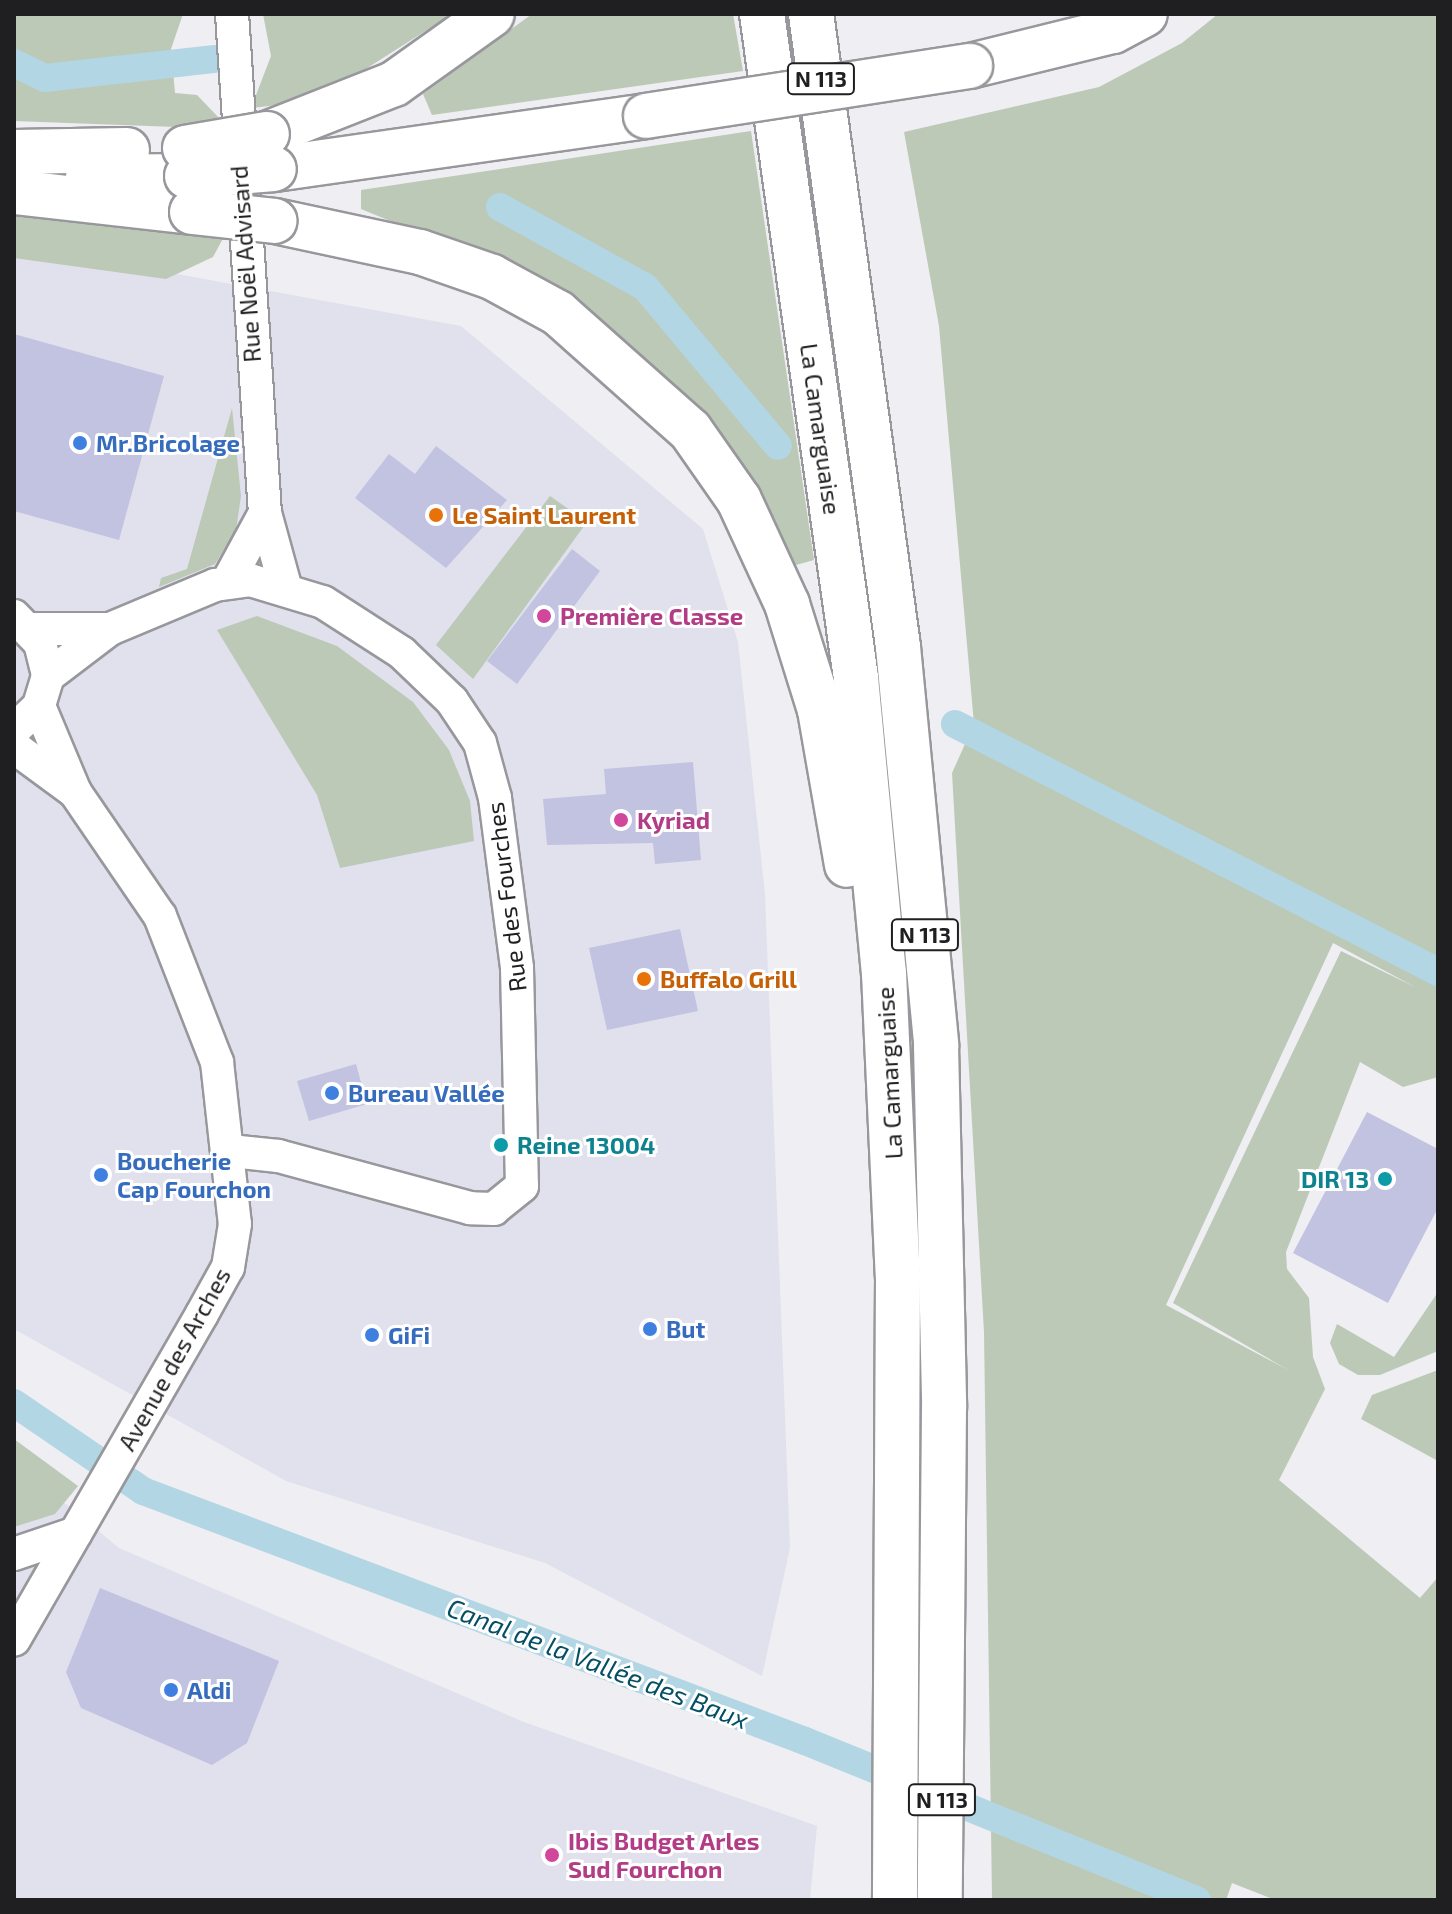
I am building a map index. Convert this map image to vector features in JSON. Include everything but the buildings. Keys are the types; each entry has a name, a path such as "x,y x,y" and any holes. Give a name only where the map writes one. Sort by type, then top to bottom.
{"highway":[{"path":"14,192 188,179 270,152 394,84 492,14"},
{"name":"La Camarguaise","path":"762,14 856,678 884,973 898,1276 901,1713 895,1900"},
{"name":"La Camarguaise","path":"811,14 832,145 898,647 936,1045 944,1730 940,1885"},
{"path":"828,14 832,145"},
{"path":"270,152 646,116 970,66 1113,31 1145,14"},
{"path":"14,152 188,179 275,221 420,252 492,277 558,313 690,430 739,500 787,604 820,710 845,847 898,1276"},
{"path":"14,173 188,179"}],"street":[{"name":"Rue Noël Advisard","path":"232,14 265,513 285,586"},
{"path":"227,583 265,513"},
{"name":"Rue des Fourches","path":"14,730 44,691 110,629 227,583 285,586 402,653 452,701 480,743 495,798 517,968 522,1186 494,1209 470,1208 278,1156 232,1151"},
{"name":"Rue des Fourches","path":"22,623 110,629"},
{"name":"Avenue des Arches","path":"14,1640 228,1267 235,1224 232,1151 217,1062 193,988 160,916 75,792 22,623"},
{"name":"Avenue des Arches","path":"14,747 75,792"},
{"path":"14,1554 79,1528"}],"shaded area":[{"path":"14,244 461,326 703,529 738,642 765,894 790,1548 762,1676 545,1563 286,1481 14,1329"},
{"path":"14,1461 119,1548 524,1722 817,1826 810,1900 14,1900"}],"green space":[{"path":"14,14 183,14 171,49 175,93 197,95 220,119 176,127 14,121"},
{"path":"263,14 452,14 361,72 285,104 251,108 271,56"},
{"path":"532,14 733,14 743,71 432,115 423,94"},
{"path":"1218,14 1438,14 1438,1077 1403,1087 1360,1062 1286,1252 1287,1269 1309,1298 1313,1357 1325,1389 1279,1480 1420,1598 1438,1577 1438,1900 1275,1900 1232,1883 1226,1900 992,1900 984,1332 952,773 974,724 939,326 904,132 1099,87 1182,43","holes":["1333,943 1415,987 1341,951 1173,1303 1290,1371 1166,1305"]},
{"path":"751,131 814,560 796,565 709,427 627,342 544,284 361,209 361,190"},
{"path":"14,211 227,231 213,257 166,279 14,258"},
{"path":"232,408 241,496 236,530 215,564 159,587 161,578 187,569"},
{"path":"550,496 587,522 473,679 436,645"},
{"path":"257,616 337,646 413,702 449,750 470,801 474,841 340,868 317,795 217,630"},
{"path":"1438,1292 1438,1351 1380,1375 1358,1375 1339,1364 1330,1343 1337,1324 1394,1357"},
{"path":"1438,1370 1438,1461 1361,1419 1372,1395"},
{"path":"14,1439 78,1486 55,1514 14,1527"}],"waterway":[{"path":"14,63 45,78 215,59"},
{"path":"500,207 645,287 778,446"},
{"path":"955,724 1438,972"},
{"name":"Canal de la Vallée des Baux","path":"14,1403 143,1491 805,1741 1197,1900"}],"place":[{"name":"Mr.Bricolage","path":"80,443"},
{"name":"Le Saint Laurent","path":"436,515"},
{"name":"Première Classe","path":"544,616"},
{"name":"Kyriad","path":"621,820"},
{"name":"Buffalo Grill","path":"644,979"},
{"name":"Bureau Vallée","path":"332,1093"},
{"name":"Reine 13004","path":"501,1145"},
{"name":"Boucherie Cap Fourchon","path":"101,1175"},
{"name":"DIR 13","path":"1385,1179"},
{"name":"But","path":"650,1329"},
{"name":"GiFi","path":"372,1335"},
{"name":"Aldi","path":"171,1690"},
{"name":"Ibis Budget Arles Sud Fourchon","path":"552,1855"}]}
